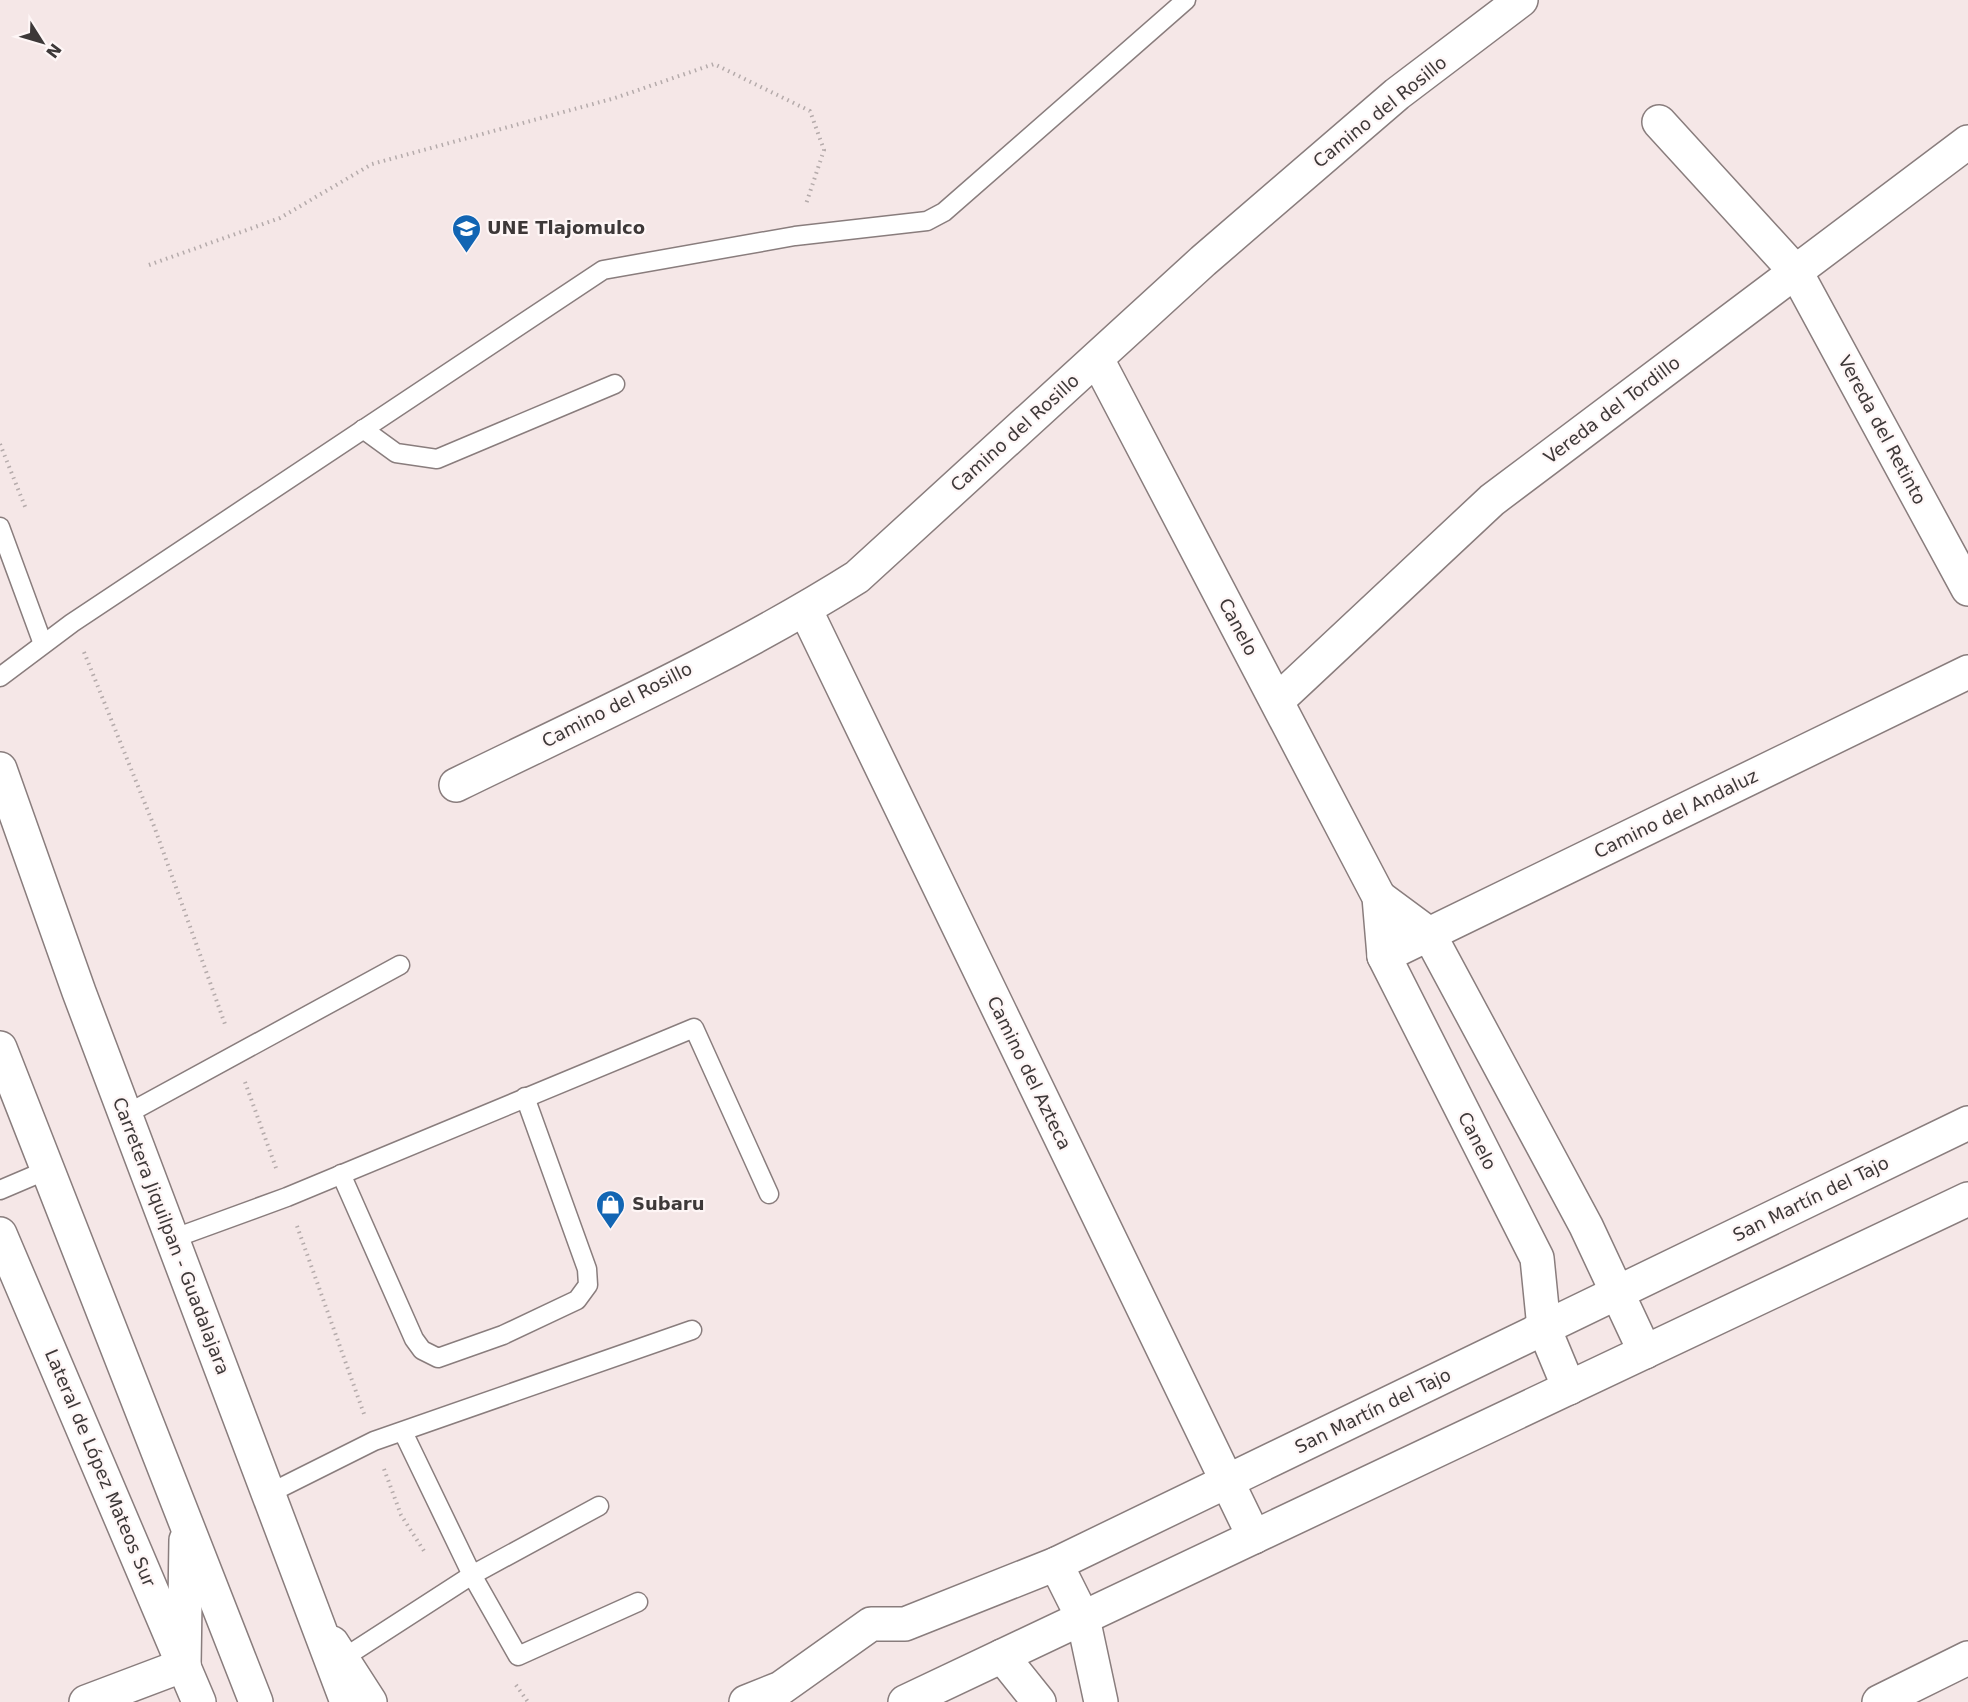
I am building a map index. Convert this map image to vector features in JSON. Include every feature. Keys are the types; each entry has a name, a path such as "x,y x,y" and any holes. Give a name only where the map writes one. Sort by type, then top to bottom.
{"main road":[{"name":"Camino del Rosillo","path":"456,785 636,697 805,609 857,577 1203,261 1397,94 1521,0"},
{"name":"Vereda del Retinto","path":"1659,122 1796,272 1968,589"},
{"name":"Vereda del Tordillo","path":"1277,701 1492,500 1968,142"},
{"name":"Canelo","path":"1097,358 1379,897 1384,956 1537,1258 1544,1328 1569,1388"},
{"name":"Camino del Azteca","path":"805,609 1254,1537"},
{"name":"Camino del Andaluz","path":"1384,956 1968,672"},
{"name":"Carretera Jiquilpan - Guadalajara","path":"0,769 125,1115 347,1702"},
{"name":"Canelo","path":"1379,897 1429,934 1586,1226 1645,1352"},
{"path":"0,1048 256,1702"},
{"name":"San Martín del Tajo","path":"746,1702 786,1695 871,1623 905,1624 1056,1564 1968,1123"},
{"path":"905,1702 1968,1199"},
{"name":"Lateral de López Mateos Sur","path":"0,1234 199,1702"},
{"path":"86,1702 184,1665 187,1527"},
{"path":"1056,1564 1083,1617 1101,1702"},
{"path":"313,1613 370,1702"},
{"path":"1002,1656 1039,1702"},
{"path":"1879,1702 1968,1658"}],"lane":[{"path":"0,677 43,644 603,270 795,236 927,221 944,213 1186,0"},
{"path":"363,429 396,453 436,459 615,384"},
{"path":"0,527 43,644"},
{"path":"125,1115 400,965"},
{"path":"172,1239 341,1174 694,1028 769,1194"},
{"path":"341,1174 414,1339 422,1350 438,1358 503,1335 577,1299 588,1285 587,1269 525,1097"},
{"path":"0,1190 47,1170"},
{"path":"268,1494 374,1441 692,1330"},
{"path":"403,1432 472,1575 518,1656 638,1602"},
{"path":"342,1659 472,1575 599,1506"}],"path":[{"path":"149,265 280,218 372,164 615,98 714,64 810,111 824,150 795,236"}],"place":[{"name":"UNE Tlajomulco","path":"466,254"},
{"name":"Subaru","path":"611,1230"}]}
